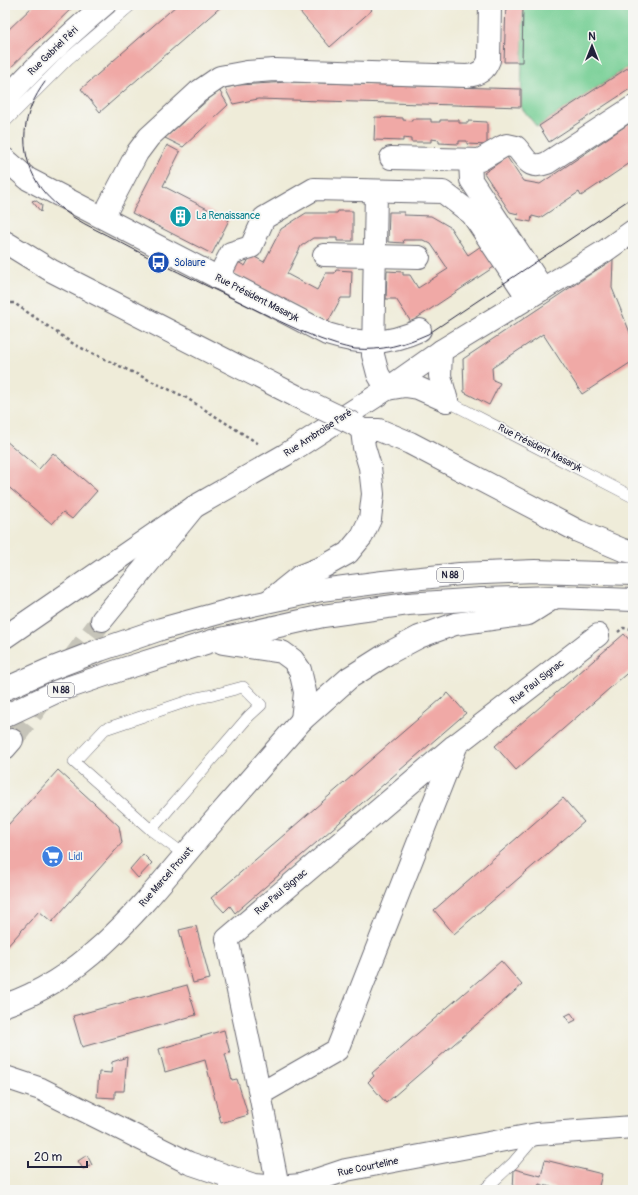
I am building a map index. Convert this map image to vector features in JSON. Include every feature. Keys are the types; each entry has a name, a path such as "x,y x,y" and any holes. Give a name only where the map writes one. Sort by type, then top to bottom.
{"main road":[{"name":"Rue Gabriel Péri","path":"5,100 18,85 75,30 104,5"},
{"path":"109,206 137,153 149,137 198,92 220,77 247,72 274,70 475,75 486,67 489,60 490,5"},
{"path":"391,158 470,161 480,160 507,146 516,147 529,163 535,166 547,162 633,106"},
{"name":"Rue Président Masaryk","path":"5,159 28,179 327,334 352,341 373,342 397,339 420,330"},
{"path":"470,161 471,180 536,293"},
{"path":"218,278 231,253 251,247 264,218 314,189 443,192 472,214 536,293"},
{"path":"376,191 373,356 375,366 387,389"},
{"name":"Rue Ambroise Paré","path":"5,637 194,507 285,455 387,389 441,351 605,251 633,231"},
{"path":"5,242 52,271 358,427 379,430 410,443 578,531 623,550 633,552"},
{"path":"324,255 420,257"},
{"path":"5,261 52,271"},
{"path":"441,351 440,376 447,401"},
{"name":"Rue Président Masaryk","path":"387,389 405,386 418,388 447,401"},
{"path":"268,602 300,576 323,567 348,553 362,536 370,519 373,494 370,468 358,427"},
{"path":"102,620 194,507"},
{"name":"N 88","path":"5,689 48,670 153,632 230,610 321,590 460,574 535,571 633,574"},
{"name":"N 88","path":"5,716 58,691 212,641 322,616 408,604 481,598 556,596 633,600"},
{"name":"Rue Marcel Proust","path":"5,1005 42,989 74,968 99,948 138,910 302,720 349,678 387,654 419,637 454,624 528,614 556,596"},
{"name":"Rue Paul Signac","path":"278,1188 227,938 457,744 598,635"},
{"path":"212,641 282,652 294,660 300,670 305,692 302,720"},
{"path":"260,1094 337,1050 457,744"},
{"name":"Rue Courteline","path":"5,1077 41,1089 189,1163 227,1184 278,1188 301,1184 346,1170 537,1134 633,1127"}],"lane":[{"path":"5,122 88,41 131,5"},
{"name":"Rue Président Masaryk","path":"447,401 633,497"},
{"path":"151,830 249,716 261,705 243,687 213,696 197,698 105,729 74,762 151,830 185,855"},
{"path":"484,1190 513,1163 537,1134"}],"path":[{"path":"5,303 14,303 74,345 186,397 259,444"}],"green space":[{"path":"523,5 633,5 633,64 537,127 521,107"}],"building":[{"path":"34,5 75,5 5,73 5,33"},
{"path":"177,5 223,5 100,112 81,89"},
{"path":"294,5 368,5 372,10 330,47"},
{"path":"506,5 523,5 522,62 504,62"},
{"path":"629,67 633,72 633,87 549,142 539,126"},
{"path":"288,82 521,89 521,107 258,99 233,104 225,88 239,85"},
{"path":"219,90 228,105 183,147 165,138"},
{"path":"375,117 403,118 403,120 412,121 412,119 431,119 431,122 440,122 440,120 459,120 459,123 468,123 468,121 487,122 487,145 467,144 467,141 459,141 459,144 439,143 439,140 431,139 431,142 411,142 411,139 403,138 403,141 374,140"},
{"path":"633,121 633,161 581,196 579,192 540,218 532,216 531,222 517,219 518,214 510,212 484,173 507,157 523,181 540,184"},
{"name":"La Renaissance","path":"167,145 180,152 163,186 229,220 212,254 132,213"},
{"path":"35,200 42,205 41,212 32,201"},
{"path":"338,211 353,211 353,241 337,241 337,238 313,238 301,246 287,274 317,290 326,273 335,273 336,270 352,271 351,298 341,298 328,322 228,271 234,260 245,266 251,255 264,262 281,229 306,213 337,213"},
{"path":"389,212 404,212 404,215 431,216 450,227 468,255 481,246 494,267 411,322 396,299 386,299 387,271 403,272 403,275 410,275 418,288 448,269 431,244 423,240 403,240 404,243 388,242"},
{"path":"613,259 612,288 633,340 633,361 582,394 543,334 492,368 493,380 500,383 489,405 464,392 463,359"},
{"path":"5,440 39,469 53,453 97,491 72,519 63,512 52,524 5,484"},
{"path":"624,634 633,644 633,668 516,770 495,746"},
{"path":"448,693 466,713 235,913 230,906 224,912 211,898"},
{"path":"58,770 119,826 122,843 52,922 39,911 5,949 5,823 8,825"},
{"path":"563,798 584,822 454,934 434,910"},
{"path":"143,854 152,863 138,878 130,869"},
{"path":"196,926 210,979 193,983 179,930"},
{"path":"501,961 522,985 386,1103 368,1082 374,1076 372,1073"},
{"path":"187,985 196,1015 82,1047 73,1016"},
{"path":"571,1013 576,1020 570,1023 565,1016"},
{"path":"224,1030 230,1053 225,1054 232,1080 237,1079 248,1115 221,1123 205,1060 165,1072 159,1049"},
{"path":"127,1057 124,1091 115,1091 115,1098 97,1097 99,1072 111,1073 112,1062"},
{"path":"87,1155 92,1165 83,1169 78,1161"},
{"path":"545,1160 602,1174 598,1190 562,1190 539,1184 537,1190 513,1190 514,1169 541,1176"}],"tunnel":[{"path":"12,740 102,620"}],"tram line":[{"path":"45,82 31,106 27,119 25,145 31,171 41,189 54,202 73,217 148,257 299,330 328,342 355,349 383,348 401,344 428,334 633,197"}],"place":[{"name":"La Renaissance","path":"181,216"},
{"name":"Solaure","path":"158,263"},
{"name":"Lidl","path":"53,857"}]}
